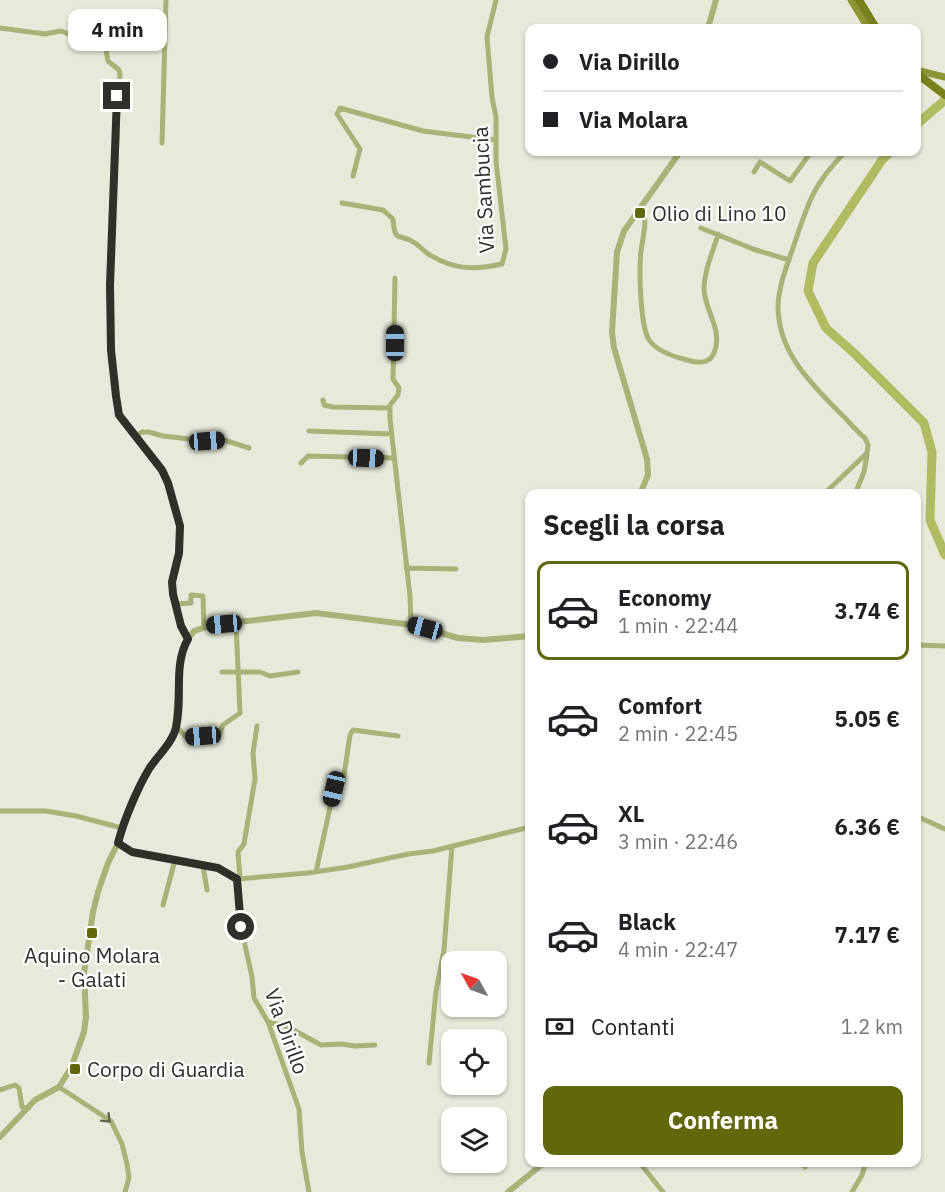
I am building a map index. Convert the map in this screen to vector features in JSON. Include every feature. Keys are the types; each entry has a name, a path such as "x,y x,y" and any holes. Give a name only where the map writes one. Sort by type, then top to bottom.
{"main road":[{"path":"850,0 865,24"},
{"path":"859,0 874,24"},
{"path":"921,73 941,76"},
{"path":"921,76 945,95"}],"street":[{"path":"162,143 166,0"},
{"name":"Via Sambucia","path":"342,203 383,210 393,219 394,233 397,237 412,241 429,255 441,261 479,269 502,264 506,249 495,140 496,117 487,37 496,0"},
{"path":"709,24 716,0"},
{"path":"0,28 45,34 61,31 74,36 98,39 105,45 108,61 119,70 115,122 117,136 110,285 111,350 119,415 162,470 180,526 179,553 172,582 181,626 188,639"},
{"path":"353,176 360,149 337,114 340,108 423,131 495,140"},
{"path":"642,489 648,475 647,459 614,348 612,332 617,252 624,231 677,156"},
{"path":"754,172 760,162 790,181 808,156"},
{"path":"841,156 825,173 810,196 789,260 778,308 781,334 789,353 803,374 865,438 868,445 867,453 864,472 857,489"},
{"path":"642,206 646,215 641,252 641,298 648,338 669,353 698,363 706,362 714,354 716,343 716,329 706,303 704,288 706,267 718,234"},
{"path":"701,228 753,249 789,260"},
{"path":"395,278 393,379 399,388 398,395 390,408 412,615 411,624"},
{"path":"323,400 324,405 333,407 390,408"},
{"path":"309,431 392,434"},
{"path":"136,436 142,432 149,432 207,441 224,440 249,448"},
{"path":"829,489 867,453"},
{"path":"301,463 308,456 394,459"},
{"path":"406,568 456,569"},
{"path":"175,604 191,603 191,595 203,596 204,628"},
{"path":"0,1137 35,1100 59,1087 71,1068 84,1032 86,1017 84,973 93,912 108,863 142,783 150,767 169,744 176,726 180,660 188,639 194,631 212,625 316,613 411,624 458,638 483,640 525,636"},
{"path":"176,726 188,738 219,735 223,725 240,713 236,623"},
{"path":"921,645 945,646"},
{"path":"222,672 260,672 270,676 298,672"},
{"name":"Via Dirillo","path":"257,726 253,753 255,779 244,844 238,852 241,927 252,977 254,998 268,1022 299,1109 302,1152 309,1192"},
{"path":"316,872 334,789 343,782 350,735 353,730 398,735"},
{"path":"0,811 46,811 122,828"},
{"path":"921,818 945,830"},
{"path":"118,843 132,852 218,868 239,879 348,867 502,836 525,829"},
{"path":"429,1062 436,992 444,950 452,846"},
{"path":"162,905 175,860"},
{"path":"203,866 207,890"},
{"path":"268,1022 288,1027 321,1045 341,1044 356,1047 375,1045"},
{"path":"0,1090 15,1085 19,1088 22,1107 29,1108"},
{"path":"59,1087 111,1121 122,1144 129,1178 125,1192"},
{"path":"508,1192 539,1167"},
{"path":"643,1167 663,1192"},
{"path":"852,1192 864,1167"}],"waterway":[{"path":"921,121 945,100"},
{"path":"886,156 813,263 808,291 826,328 924,423 932,452 930,520 945,555"}],"place":[{"name":"Olio di Lino 10","path":"640,213"},
{"name":"Aquino Molara - Galati","path":"92,933"},
{"name":"Corpo di Guardia","path":"75,1069"}],"route":[{"path":"117,96 110,285 111,350 116,396 119,415 162,470 176,509 180,526 180,545 172,582 173,594 176,612 188,639 180,660 175,731 169,744 150,767 122,828 118,843 132,852 218,868 237,879 241,927"}]}
